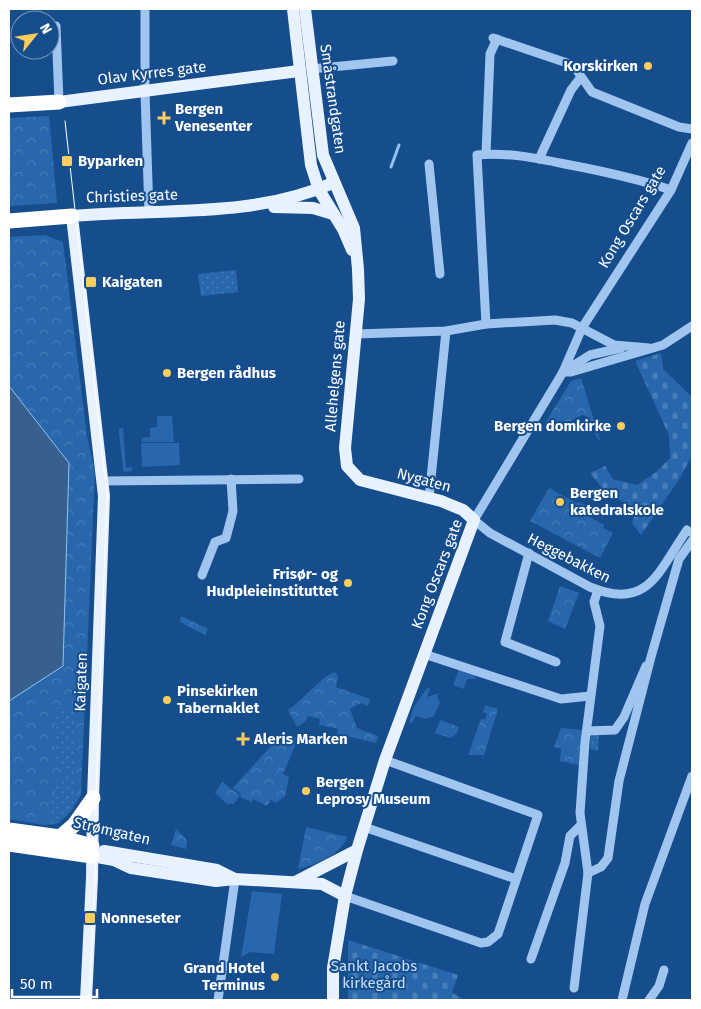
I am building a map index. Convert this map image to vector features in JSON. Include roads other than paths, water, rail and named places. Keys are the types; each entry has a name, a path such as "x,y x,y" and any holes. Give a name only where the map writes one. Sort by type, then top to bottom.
{"highway":[{"name":"Olav Kyrres gate","path":"9,105 59,102"},
{"name":"Christies gate","path":"9,220 72,216"},
{"path":"60,837 74,825 93,798"},
{"name":"Strømgaten","path":"9,830 60,837 92,851"},
{"name":"Strømgaten","path":"9,844 92,851"}],"main road":[{"name":"Småstrandgaten","path":"293,9 323,155 333,184"},
{"name":"Småstrandgaten","path":"305,9 308,154 319,190"},
{"name":"Olav Kyrres gate","path":"59,102 145,96 305,70"},
{"name":"Småstrandgaten","path":"308,154 333,184"},
{"name":"Christies gate","path":"72,216 149,213 256,204 294,199 333,184"},
{"name":"Allehelgens gate","path":"333,184 344,203 354,228 358,269 359,299 345,448 347,466 360,480"},
{"name":"Allehelgens gate","path":"319,190 348,240 358,269"},
{"name":"Christies gate","path":"256,204 287,209 313,208 332,214"},
{"name":"Kaigaten","path":"72,216 104,481 86,1000"},
{"name":"Nygaten","path":"360,480 457,507 474,520"},
{"name":"Kong Oscars gate","path":"333,1000 333,968 344,896 357,850 385,760 474,520"},
{"path":"293,883 357,850"},
{"name":"Strømgaten","path":"92,851 131,868 216,881 236,879 322,884 344,896"}],"street":[{"path":"145,9 145,96 149,213"},
{"path":"486,324 482,155 490,54 495,39 572,65 592,92 679,127 692,129"},
{"path":"57,60 59,102"},
{"name":"Olav Kyrres gate","path":"305,70 393,62"},
{"path":"540,159 572,90 581,77"},
{"name":"Kong Oscars gate","path":"474,520 563,372 582,328 671,190 692,143"},
{"path":"482,155 507,154 540,159 613,173 671,190"},
{"path":"429,164 440,274"},
{"path":"356,334 446,331 486,324 555,320 572,323 614,345 649,348"},
{"path":"563,372 578,370 663,345 692,326"},
{"path":"429,498 431,436 435,396 446,331"},
{"path":"563,372 590,355 632,347"},
{"path":"202,574 215,542 226,538 233,511 231,479"},
{"path":"104,481 299,479"},
{"name":"Heggebakken","path":"474,520 490,534 598,590 625,596 641,591 652,582 690,532"},
{"path":"588,873 601,866 608,858 619,781 651,657 679,559 692,541"},
{"path":"529,553 505,642 556,662"},
{"path":"574,988 588,873 581,825 590,696 600,626 594,602 598,590"},
{"path":"424,654 561,699 590,696"},
{"path":"587,731 615,730 620,726 651,657"},
{"path":"344,896 481,943 488,942 498,934 538,815 385,760"},
{"path":"622,1000 645,904 692,776"},
{"path":"531,958 565,863 570,836 581,825"},
{"path":"364,827 516,879"},
{"path":"218,1000 236,879"},
{"path":"649,1000 659,986 664,970"}],"waterway":[{"path":"391,167 399,145"}],"tram line":[{"path":"65,121 107,495 96,791 95,878 89,1000"}],"place":[{"name":"Korskirken","path":"648,66"},
{"name":"Bergen Venesenter","path":"164,118"},
{"name":"Byparken","path":"67,161"},
{"name":"Kaigaten","path":"91,282"},
{"name":"Bergen rådhus","path":"167,373"},
{"name":"Bergen domkirke","path":"621,426"},
{"name":"Bergen katedralskole","path":"560,502"},
{"name":"Frisør- og Hudpleieinstituttet","path":"348,583"},
{"name":"Pinsekirken Tabernaklet","path":"167,700"},
{"name":"Aleris Marken","path":"243,739"},
{"name":"Bergen Leprosy Museum","path":"306,791"},
{"name":"Nonneseter","path":"90,918"},
{"name":"Grand Hotel Terminus","path":"275,977"}],"park label":[{"name":"Sankt Jacobs kirkegård","path":"374,974"}]}
